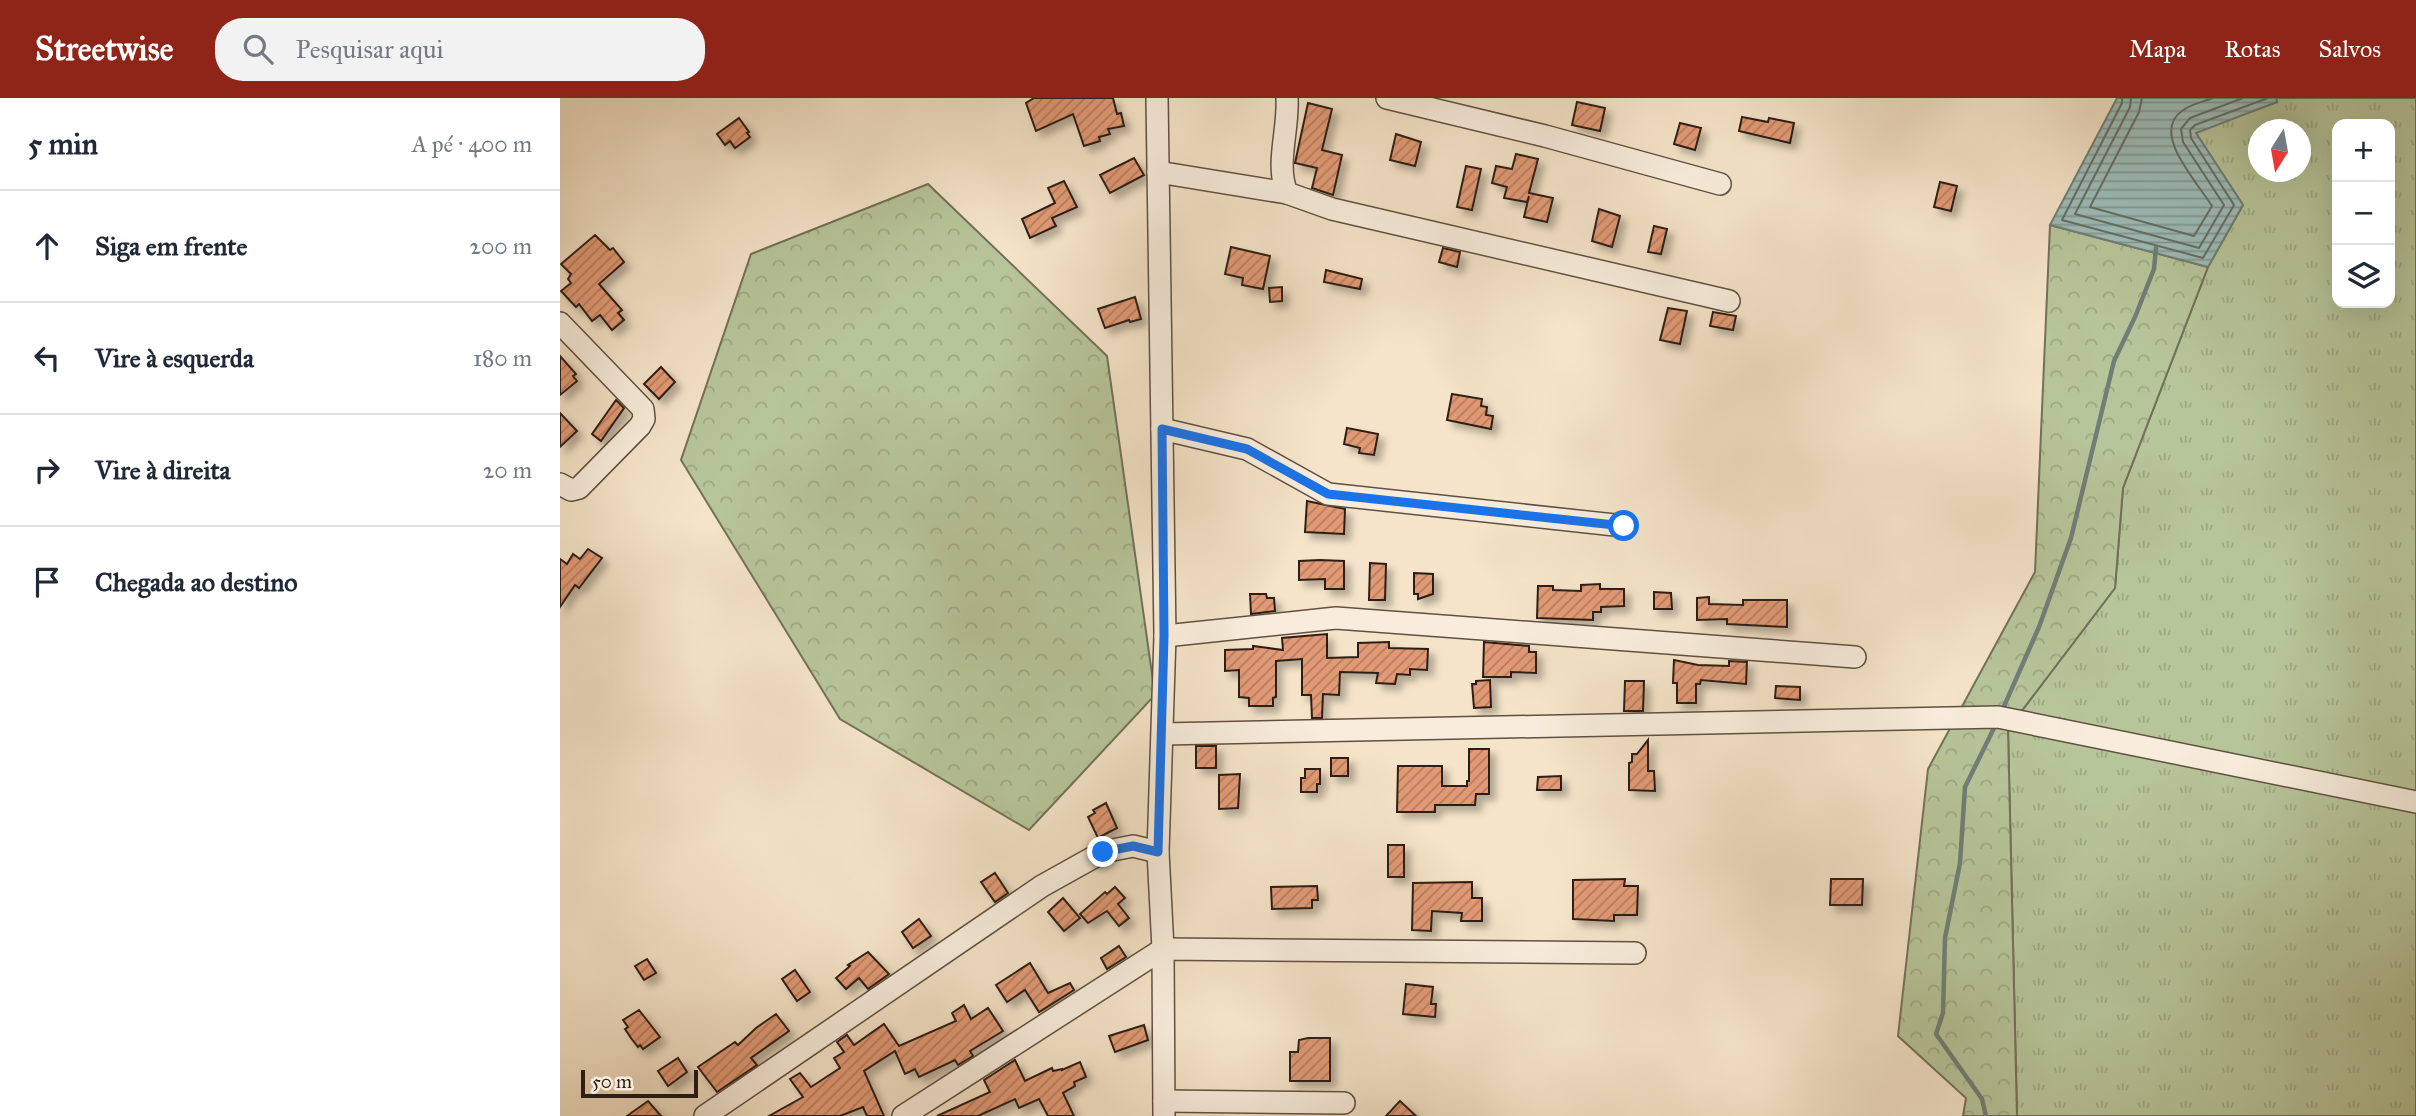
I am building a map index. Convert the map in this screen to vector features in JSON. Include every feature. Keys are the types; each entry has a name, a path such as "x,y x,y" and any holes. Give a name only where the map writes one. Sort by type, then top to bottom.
{"street":[{"path":"1157,98 1164,636 1158,852 1163,949 1164,1109 1344,1104"},
{"path":"1287,98 1282,182 1287,193"},
{"path":"1387,98 1545,136 1720,184"},
{"path":"1158,172 1287,193 1332,209 1729,301"},
{"path":"560,323 643,409 644,419 579,488 571,490 560,484"},
{"path":"1162,429 1247,449 1328,494 1624,526"},
{"path":"1164,636 1336,618 1855,657"},
{"path":"1163,734 1998,717 2416,802"},
{"path":"705,1116 1042,887 1103,852 1133,846 1158,852"},
{"path":"904,1116 1163,949 1635,953"}],"green space":[{"path":"2276,98 2416,98 2416,1116 2017,1116 2008,729 2115,588 2123,488 2208,267 2243,205 2195,132 2277,102"},
{"path":"928,184 1107,356 1155,695 1029,830 840,719 681,460 751,254"},
{"path":"2050,225 2208,267 2123,488 2115,588 2008,729 2017,1116 1963,1116 1966,1098 1898,1036 1928,769 2035,572"}],"water":[{"path":"2117,98 2276,98 2277,102 2196,133 2243,205 2208,267 2050,225"}],"building":[{"path":"1034,98 1113,98 1117,114 1121,113 1124,126 1108,129 1110,134 1099,137 1100,141 1084,146 1073,114 1036,131 1026,103"},
{"path":"1577,102 1605,108 1600,131 1572,125"},
{"path":"1308,103 1332,109 1322,150 1342,155 1333,195 1312,188 1317,168 1295,163"},
{"path":"1742,117 1768,122 1769,118 1794,123 1790,143 1739,131"},
{"path":"739,118 750,137 735,148 730,141 725,145 717,134"},
{"path":"1680,123 1701,128 1695,150 1674,144"},
{"path":"1396,134 1421,142 1415,166 1390,160"},
{"path":"1516,154 1538,159 1529,193 1553,198 1547,222 1524,217 1529,196 1527,202 1504,198 1507,187 1492,183 1496,166 1512,169"},
{"path":"1134,158 1144,175 1110,193 1100,175"},
{"path":"1466,166 1481,169 1472,210 1457,207"},
{"path":"1064,181 1077,207 1052,218 1056,226 1030,238 1022,219 1055,203 1048,188"},
{"path":"1940,182 1957,186 1951,211 1934,207"},
{"path":"1599,209 1620,216 1612,247 1592,241"},
{"path":"1654,226 1667,229 1661,254 1648,252"},
{"path":"595,235 610,250 613,248 624,262 599,284 622,310 618,313 624,320 612,330 600,315 592,321 579,304 576,307 561,291 571,283 568,279 571,274 561,264"},
{"path":"1231,247 1270,256 1263,289 1242,285 1243,278 1225,274"},
{"path":"1443,248 1460,252 1457,267 1439,262"},
{"path":"1326,270 1362,279 1360,289 1324,282"},
{"path":"1282,287 1282,301 1270,302 1269,288"},
{"path":"1135,297 1141,319 1105,328 1098,309"},
{"path":"1668,308 1687,311 1680,344 1660,340"},
{"path":"1713,312 1736,316 1733,330 1710,326"},
{"path":"560,356 576,374 573,376 577,381 560,395"},
{"path":"661,367 675,382 659,399 644,384"},
{"path":"1452,394 1482,399 1481,406 1487,407 1486,415 1493,416 1491,429 1447,420"},
{"path":"616,400 624,408 601,441 592,434"},
{"path":"560,413 577,431 560,447"},
{"path":"1347,428 1378,434 1374,455 1359,453 1360,448 1344,444"},
{"path":"1307,501 1345,509 1344,534 1305,532"},
{"path":"588,549 602,558 579,588 575,585 560,607 560,559 567,564 573,554 580,559"},
{"path":"1299,561 1344,561 1344,589 1325,589 1325,579 1299,580"},
{"path":"1370,563 1386,564 1385,600 1369,600"},
{"path":"1414,573 1433,574 1433,594 1418,599 1418,594 1414,594"},
{"path":"1600,584 1600,589 1624,589 1624,606 1601,607 1601,612 1593,612 1593,620 1537,618 1538,586 1553,586 1553,590 1581,591 1581,585"},
{"path":"1654,592 1671,593 1672,609 1654,609"},
{"path":"1250,594 1266,594 1267,598 1274,598 1275,611 1251,614"},
{"path":"1709,597 1709,604 1743,605 1743,600 1787,600 1787,627 1727,624 1727,619 1697,620 1697,598"},
{"path":"1327,634 1327,658 1358,657 1358,643 1389,642 1389,648 1428,649 1427,670 1410,669 1410,675 1397,674 1395,684 1376,683 1378,673 1340,672 1339,695 1323,694 1322,718 1312,718 1311,695 1302,695 1302,659 1276,661 1276,697 1273,698 1273,706 1249,706 1249,698 1239,697 1239,670 1225,671 1225,650 1253,649 1253,646 1283,650 1282,638"},
{"path":"1484,642 1529,646 1529,652 1536,652 1536,673 1511,672 1511,677 1483,677"},
{"path":"1674,660 1698,665 1729,666 1729,661 1747,662 1746,684 1701,680 1700,684 1696,684 1696,703 1677,703 1677,683 1673,683"},
{"path":"1490,680 1491,707 1474,708 1472,684"},
{"path":"1625,681 1644,681 1643,711 1624,711"},
{"path":"1776,686 1800,687 1800,700 1775,698"},
{"path":"1648,740 1648,771 1654,771 1655,791 1629,790 1629,763 1632,762 1632,754 1637,754"},
{"path":"1196,746 1216,746 1216,768 1196,768"},
{"path":"1469,749 1489,749 1489,794 1476,794 1475,805 1435,805 1435,812 1397,812 1398,766 1442,766 1442,786 1467,786"},
{"path":"1331,758 1348,758 1348,776 1331,776"},
{"path":"1305,769 1320,769 1317,792 1301,792 1301,778 1305,778"},
{"path":"1240,774 1238,808 1219,809 1219,775"},
{"path":"1561,776 1561,790 1537,790 1538,777"},
{"path":"1106,803 1117,828 1098,838 1088,817 1095,813 1093,810"},
{"path":"1388,845 1404,845 1404,877 1388,877"},
{"path":"995,873 1008,893 995,902 981,882"},
{"path":"1625,879 1624,886 1638,886 1637,915 1614,915 1614,921 1573,919 1573,880"},
{"path":"1831,879 1863,879 1862,905 1830,905"},
{"path":"1472,882 1472,898 1482,898 1482,921 1461,921 1462,913 1432,911 1431,931 1412,930 1413,883"},
{"path":"1317,886 1318,900 1312,900 1312,908 1272,909 1271,887"},
{"path":"1115,887 1125,898 1118,904 1129,918 1119,926 1107,911 1088,923 1080,914 1105,892 1107,894"},
{"path":"1063,898 1080,918 1064,931 1048,912"},
{"path":"919,919 931,936 913,948 902,932"},
{"path":"1119,946 1126,957 1107,969 1101,958"},
{"path":"868,952 889,974 868,989 859,978 846,989 836,978 850,966 848,965"},
{"path":"647,959 656,973 644,980 635,966"},
{"path":"1030,963 1048,993 1070,983 1074,990 1039,1012 1025,990 1007,1002 996,985"},
{"path":"795,970 810,992 797,1001 782,979"},
{"path":"1406,984 1433,987 1431,1004 1436,1004 1435,1017 1403,1014"},
{"path":"964,1005 971,1019 988,1008 1003,1031 970,1051 973,1056 958,1065 955,1060 919,1077 915,1069 905,1074 895,1051 864,1071 884,1116 867,1116 863,1107 840,1116 769,1116 803,1097 790,1079 800,1073 811,1087 840,1068 834,1058 844,1052 837,1042 847,1035 854,1045 884,1024 899,1046 956,1021 952,1013"},
{"path":"639,1010 660,1037 643,1049 631,1038 623,1020"},
{"path":"776,1014 789,1031 751,1058 757,1065 717,1092 698,1067 735,1042 738,1045"},
{"path":"1144,1025 1148,1040 1115,1052 1109,1036"},
{"path":"1330,1038 1330,1081 1290,1081 1290,1052 1298,1052 1299,1040"},
{"path":"678,1058 687,1072 668,1086 658,1071"},
{"path":"1015,1060 1025,1081 1052,1068 1053,1071 1062,1070 1080,1062 1086,1077 1074,1082 1075,1086 1063,1093 1074,1116 1048,1116 1039,1099 1019,1108 1015,1099 978,1116 937,1116 990,1092 984,1080"},
{"path":"648,1101 661,1116 627,1116"},
{"path":"1400,1101 1416,1116 1386,1116"}],"waterway":[{"path":"2001,713 2039,627 2071,538 2114,361 2154,269 2156,248"},
{"path":"1986,1116 1982,1099 1936,1034 1943,1013 1945,938 1960,863 1965,787 1996,724"}],"route":[{"path":"1103,852 1133,846 1158,852 1164,636 1162,429 1247,449 1328,494 1624,526"}]}
